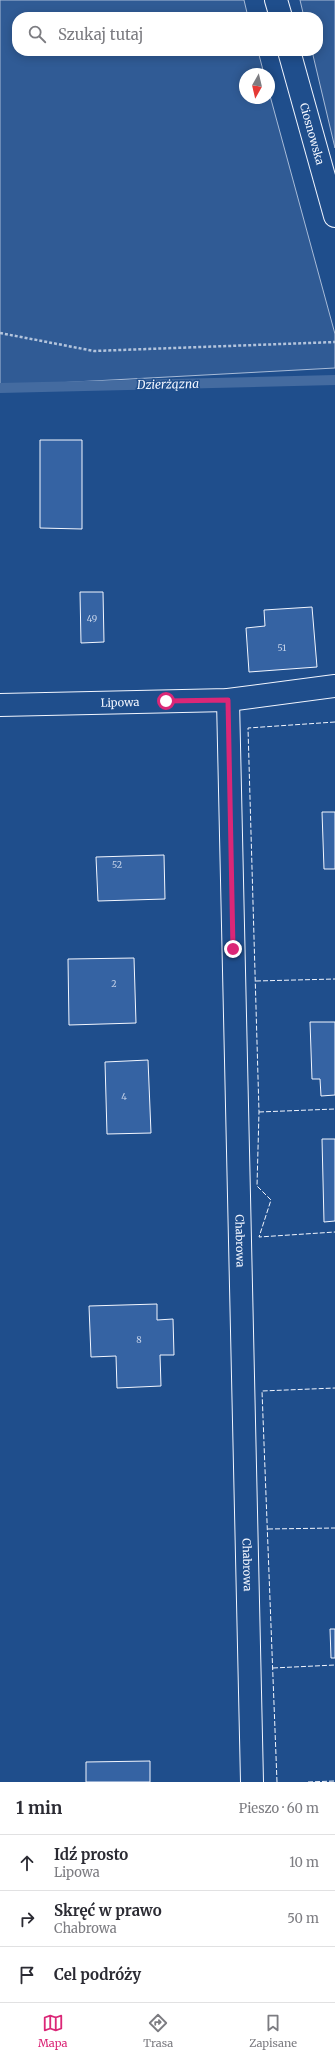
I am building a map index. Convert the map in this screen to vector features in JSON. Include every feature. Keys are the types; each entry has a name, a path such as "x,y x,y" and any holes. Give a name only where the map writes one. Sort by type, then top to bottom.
{"street":[{"path":"276,0 280,12"},
{"name":"Ciosnowska","path":"290,56 335,216"},
{"name":"Lipowa","path":"0,705 228,700 335,686"},
{"name":"Chabrowa","path":"228,700 252,1782"}],"path":[{"path":"0,333 94,350 335,342"}],"shaded area":[{"path":"0,0 244,0 247,12 12,12 12,56 259,56 262,68 239,68 239,104 272,104 335,334 335,368 0,386"},
{"path":"300,0 335,0 335,148 313,56 323,56 323,12 303,12"}],"building":[{"path":"40,440 82,440 82,529 40,528"},
{"path":"80,592 103,592 104,642 81,643"},
{"path":"312,607 317,667 249,672 246,628 265,626 264,610"},
{"path":"322,812 335,812 335,869 324,869"},
{"path":"164,855 165,899 98,901 96,857"},
{"path":"134,958 136,1023 69,1025 68,959"},
{"path":"310,1022 335,1022 335,1095 321,1096 320,1079 312,1079"},
{"path":"148,1060 151,1133 107,1134 105,1062"},
{"path":"322,1139 335,1139 335,1221 324,1222"},
{"path":"157,1304 157,1320 173,1319 174,1355 160,1355 161,1386 117,1388 116,1356 91,1357 89,1306"},
{"path":"330,1629 335,1629 335,1658 331,1658"},
{"path":"150,1761 150,1782 86,1782 86,1762"}],"waterway":[{"name":"Dzierżązna","path":"0,388 335,380"}],"fence":[{"path":"335,722 248,728 259,1112 257,1186 271,1200 259,1237 335,1232"},
{"path":"256,981 335,979"},
{"path":"259,1112 335,1109"},
{"path":"277,1782 262,1391 335,1388"},
{"path":"268,1529 335,1528"},
{"path":"273,1668 335,1665"},
{"path":"308,1782 335,1781"}],"route":[{"path":"166,701 228,700 233,949"}]}
